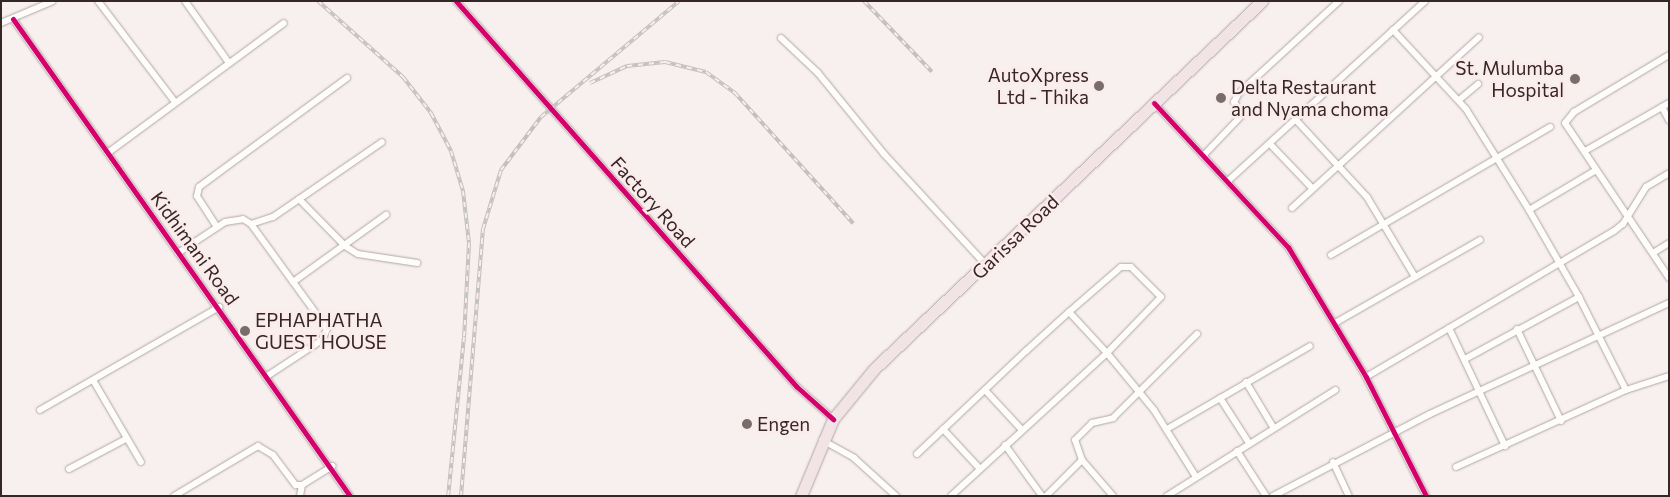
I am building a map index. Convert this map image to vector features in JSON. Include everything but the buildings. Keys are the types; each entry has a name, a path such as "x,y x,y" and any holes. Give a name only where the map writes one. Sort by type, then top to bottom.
{"highway":[{"name":"Garissa Road","path":"802,496 822,440 833,419 874,369 986,265 1262,1"}],"street":[{"path":"1,23 53,1"},
{"path":"98,1 175,102"},
{"path":"185,1 229,62"},
{"name":"Factory Road","path":"456,1 790,379 833,419"},
{"path":"1203,156 1243,114 1234,102 1239,93 1339,1"},
{"path":"1228,181 1425,1"},
{"name":"Kidhimani Road","path":"13,19 109,152 178,253 219,307 332,466 350,496"},
{"path":"109,152 284,22"},
{"path":"1394,30 1459,100 1530,210 1599,334 1626,390"},
{"path":"1292,208 1435,74 1479,37"},
{"path":"781,38 818,73 884,154 986,265"},
{"path":"1669,55 1568,117 1565,124 1585,151 1627,219 1669,278"},
{"path":"217,227 197,196 199,187 347,78"},
{"path":"1459,100 1478,84"},
{"path":"1154,103 1288,247 1366,377 1426,496"},
{"path":"1585,151 1669,103"},
{"path":"1662,107 1669,120"},
{"path":"1296,120 1367,197 1415,277"},
{"path":"1331,255 1550,127"},
{"path":"251,224 273,217 382,142"},
{"path":"1270,144 1312,188"},
{"path":"1530,210 1596,170"},
{"path":"1366,377 1614,231 1627,219 1642,190 1669,173"},
{"path":"298,199 345,246 358,254 417,263"},
{"path":"294,282 386,215"},
{"path":"178,253 234,218 251,224 294,282 327,329 327,335 267,376"},
{"path":"1335,323 1480,240"},
{"path":"1652,253 1669,242"},
{"path":"917,454 1069,312 1125,265 1159,293 1160,302 951,496"},
{"path":"1465,359 1578,296"},
{"path":"1273,496 1333,462 1533,364 1669,303"},
{"path":"40,410 219,307"},
{"path":"1069,312 1139,390 1167,429 1196,477"},
{"path":"1449,328 1505,446"},
{"path":"1517,329 1561,421"},
{"path":"1113,496 1082,460 1075,443 1078,435 1096,420 1113,418 1197,334"},
{"path":"1167,429 1310,346"},
{"path":"1456,467 1626,390 1669,376"},
{"path":"94,380 126,439 141,462"},
{"path":"1246,382 1273,427"},
{"path":"985,390 1022,430"},
{"path":"1167,496 1273,427 1335,390"},
{"path":"1220,398 1249,443"},
{"path":"943,430 980,469"},
{"path":"69,469 126,439"},
{"path":"822,440 860,463 896,496"},
{"path":"1005,445 1044,496 1082,460"},
{"path":"174,496 258,446 272,455 289,481 302,485"},
{"path":"1237,451 1266,496"},
{"path":"1333,462 1349,496"},
{"path":"300,496 302,485 332,466"}],"railway":[{"path":"318,1 403,77 431,113 451,151 463,191 469,243 464,337 448,496"},
{"path":"461,496 483,229 501,170 541,117 679,1"},
{"path":"864,1 932,72"},
{"path":"590,83 627,66 665,62 706,72 735,93 853,223"}],"cycle path":[{"path":"456,1 796,386 833,419"},
{"path":"13,19 350,496"},
{"path":"1154,103 1288,247 1366,377 1426,496"}],"place":[{"name":"St. Mulumba Hospital","path":"1575,79"},
{"name":"AutoXpress Ltd - Thika","path":"1099,86"},
{"name":"Delta Restaurant and Nyama choma","path":"1221,98"},
{"name":"EPHAPHATHA GUEST HOUSE","path":"245,331"},
{"name":"Engen","path":"747,424"}]}
